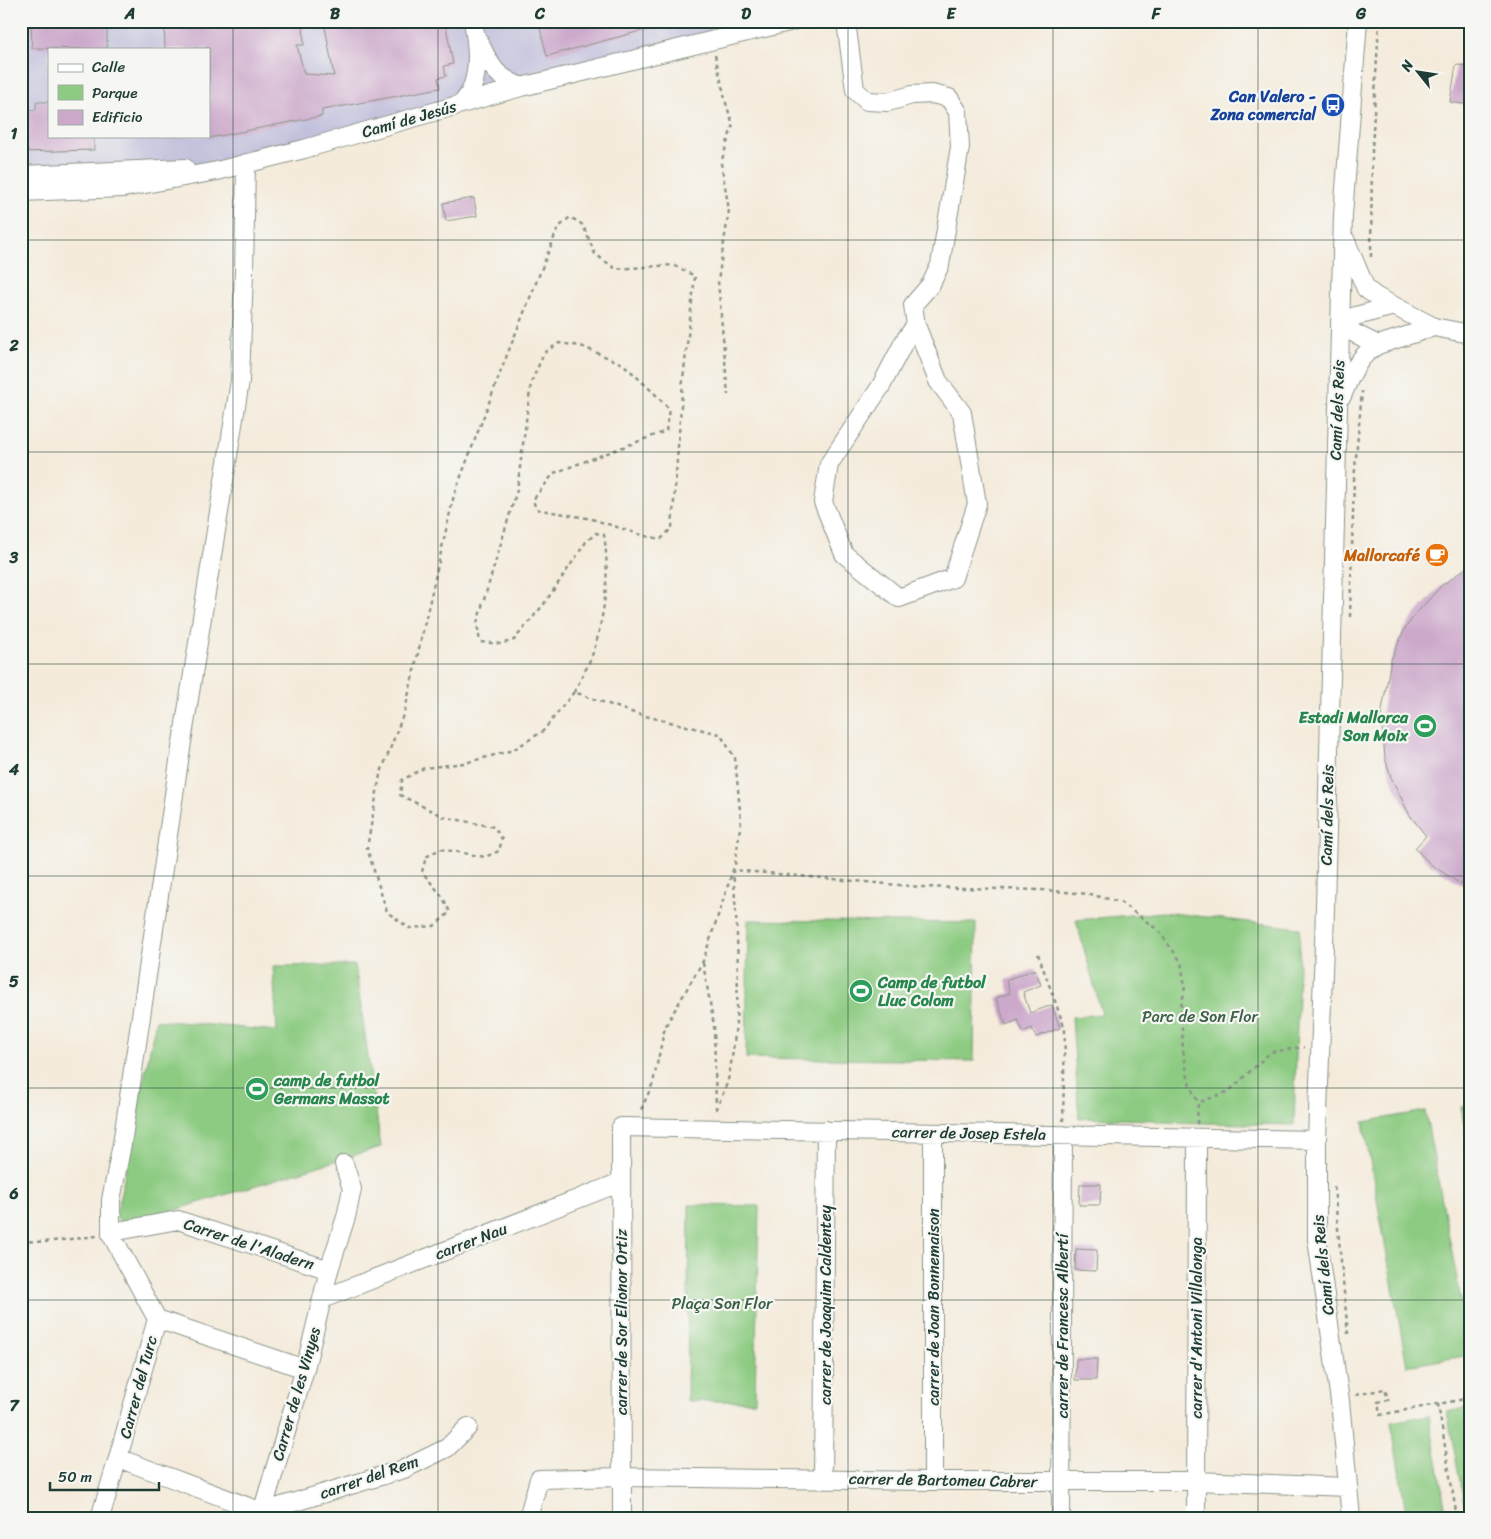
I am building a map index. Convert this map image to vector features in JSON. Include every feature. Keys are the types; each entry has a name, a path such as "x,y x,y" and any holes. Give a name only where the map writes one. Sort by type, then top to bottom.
{"street":[{"name":"Camí de Jesús","path":"21,192 123,188 218,171 304,149 521,87 712,41 752,27 793,21"},
{"path":"846,21 855,90 867,102 888,102 912,95 932,94 949,98 958,112 960,148 940,265 930,284 913,305 916,325 938,381 962,413 977,504 952,578 899,598 844,554 823,502 829,464 882,386 904,340 916,325"},
{"name":"Camí dels Reis","path":"1351,1518 1340,1400 1317,1239 1317,1140 1342,232 1358,21"},
{"path":"475,29 492,68 505,80 521,87"},
{"path":"462,104 471,90 476,72 475,29"},
{"path":"111,1234 111,1200 125,1126 179,761 240,381 246,163"},
{"path":"21,174 191,168 218,171"},
{"path":"1342,232 1366,289 1434,327 1470,334"},
{"path":"1340,322 1394,306"},
{"path":"1340,322 1354,333 1378,345"},
{"path":"1337,408 1352,371 1369,349 1434,327"},
{"name":"carrer de Josep Estela","path":"627,1127 1317,1140"},
{"name":"carrer de Sor Elionor Ortiz","path":"622,1518 621,1182 627,1127"},
{"name":"carrer de Joaquim Caldentey","path":"824,1479 826,1130"},
{"name":"carrer de Joan Bonnemaison","path":"933,1132 933,1481"},
{"name":"carrer de Francesc Albertí","path":"1062,1518 1060,1481 1063,1135"},
{"name":"carrer d'Antoni Villalonga","path":"1196,1518 1197,1138"},
{"path":"329,1270 346,1217 352,1188 344,1164"},
{"name":"carrer Nau","path":"322,1300 621,1182"},
{"name":"Carrer de l'Aladern","path":"111,1234 178,1220 329,1270"},
{"name":"Carrer del Turc","path":"100,1518 157,1319 111,1234"},
{"name":"Carrer de les Vinyes","path":"263,1515 305,1369 329,1270"},
{"path":"157,1319 305,1369"},
{"name":"carrer del Rem","path":"263,1515 404,1468 447,1448 468,1427"},
{"path":"118,1458 263,1515"},
{"name":"carrer de Bartomeu Cabrer","path":"528,1518 539,1479 622,1477 933,1481 1196,1481 1347,1486"}],"path":[{"path":"1372,261 1370,252 1372,150 1379,21"},
{"path":"712,41 727,107 733,124 721,162 729,210 718,281 728,395"},
{"path":"570,216 583,224 595,254 616,269 673,265 695,276 683,379 672,528 661,538 645,536 592,518 536,509 532,500 554,472 666,431 669,410 656,394 623,364 581,346 559,343 544,352 531,382 517,490 476,623 480,642 502,644 514,640 544,604 586,542 596,533 604,535 606,548 606,596 594,650 574,692 543,731 513,750 465,763 424,768 402,780 400,795 444,817 494,827 502,839 498,851 484,857 440,849 426,857 422,872 442,896 450,912 434,926 409,928 387,912 367,848 380,776 405,710 454,495 507,354 558,228 570,216"},
{"path":"1350,619 1354,480 1362,386"},
{"path":"574,692 637,714 720,734 735,758 741,821 733,870 703,961 665,1027 653,1084 627,1127"},
{"path":"703,961 714,1026 716,1110 729,1076 736,1018 738,944 733,870"},
{"path":"733,870 921,887 1042,890 1089,894 1120,902 1158,930 1180,962 1185,987 1181,1007 1183,1050 1189,1083 1198,1103 1197,1138"},
{"path":"1038,954 1065,1029 1063,1135"},
{"path":"1198,1103 1229,1091 1271,1052 1320,1045"},
{"path":"1334,1182 1348,1338"},
{"path":"21,1241 44,1242 111,1234"},
{"path":"1340,1400 1386,1388 1388,1400 1378,1402 1380,1415 1470,1398"},
{"path":"1438,1404 1457,1518"}],"shaded area":[{"path":"21,21 793,21 123,188 21,190"}],"green space":[{"name":"Parc de Son Flor","path":"1163,912 1300,928 1294,1125 1079,1118 1072,1017 1102,1014 1076,920"},
{"name":"Camp de futbol Lluc Colom","path":"748,920 976,923 974,1061 746,1058"},
{"name":"camp de futbol Germans Massot","path":"355,965 381,1147 123,1226 116,1217 156,1020 277,1031 273,966"},
{"path":"1470,1105 1470,1155 1461,1107"},
{"path":"1425,1111 1470,1355 1407,1366 1363,1122"},
{"name":"Plaça Son Flor","path":"689,1205 759,1206 755,1401 687,1401"},
{"path":"1470,1407 1470,1518 1467,1518 1447,1412"},
{"path":"1429,1415 1447,1518 1407,1518 1391,1422"}],"building":[{"path":"31,21 107,21 107,48 32,48"},
{"path":"164,21 303,21 304,45 297,45 304,74 334,76 324,21 445,21 453,64 444,66 446,76 438,78 440,88 322,110 322,116 210,138 210,48 165,48"},
{"path":"538,21 663,21 663,25 547,56"},
{"path":"1456,65 1470,66 1470,105 1450,102"},
{"path":"36,102 48,102 48,138 94,138 94,150 21,152 21,111 36,110"},
{"path":"474,198 477,216 446,221 443,203"},
{"name":"Estadi Mallorca Son Moix","path":"1470,565 1470,890 1430,864 1415,848 1426,836 1409,814 1391,777 1385,758 1381,716 1391,660 1404,630 1441,586"},
{"path":"1035,969 1041,985 1023,992 1030,1013 1052,1005 1060,1028 1036,1037 1032,1028 1023,1032 1018,1020 1006,1025 996,998 1010,993 1006,980"},
{"path":"1080,1184 1101,1184 1100,1205 1079,1205"},
{"path":"1076,1249 1097,1250 1096,1271 1075,1270"},
{"path":"1076,1359 1097,1359 1096,1380 1075,1380"}],"place":[{"name":"Can Valero - Zona comercial","path":"1333,105"},
{"name":"Mallorcafé","path":"1437,555"},
{"name":"Estadi Mallorca Son Moix","path":"1425,726"},
{"name":"Camp de futbol Lluc Colom","path":"861,991"},
{"name":"camp de futbol Germans Massot","path":"257,1089"}]}
